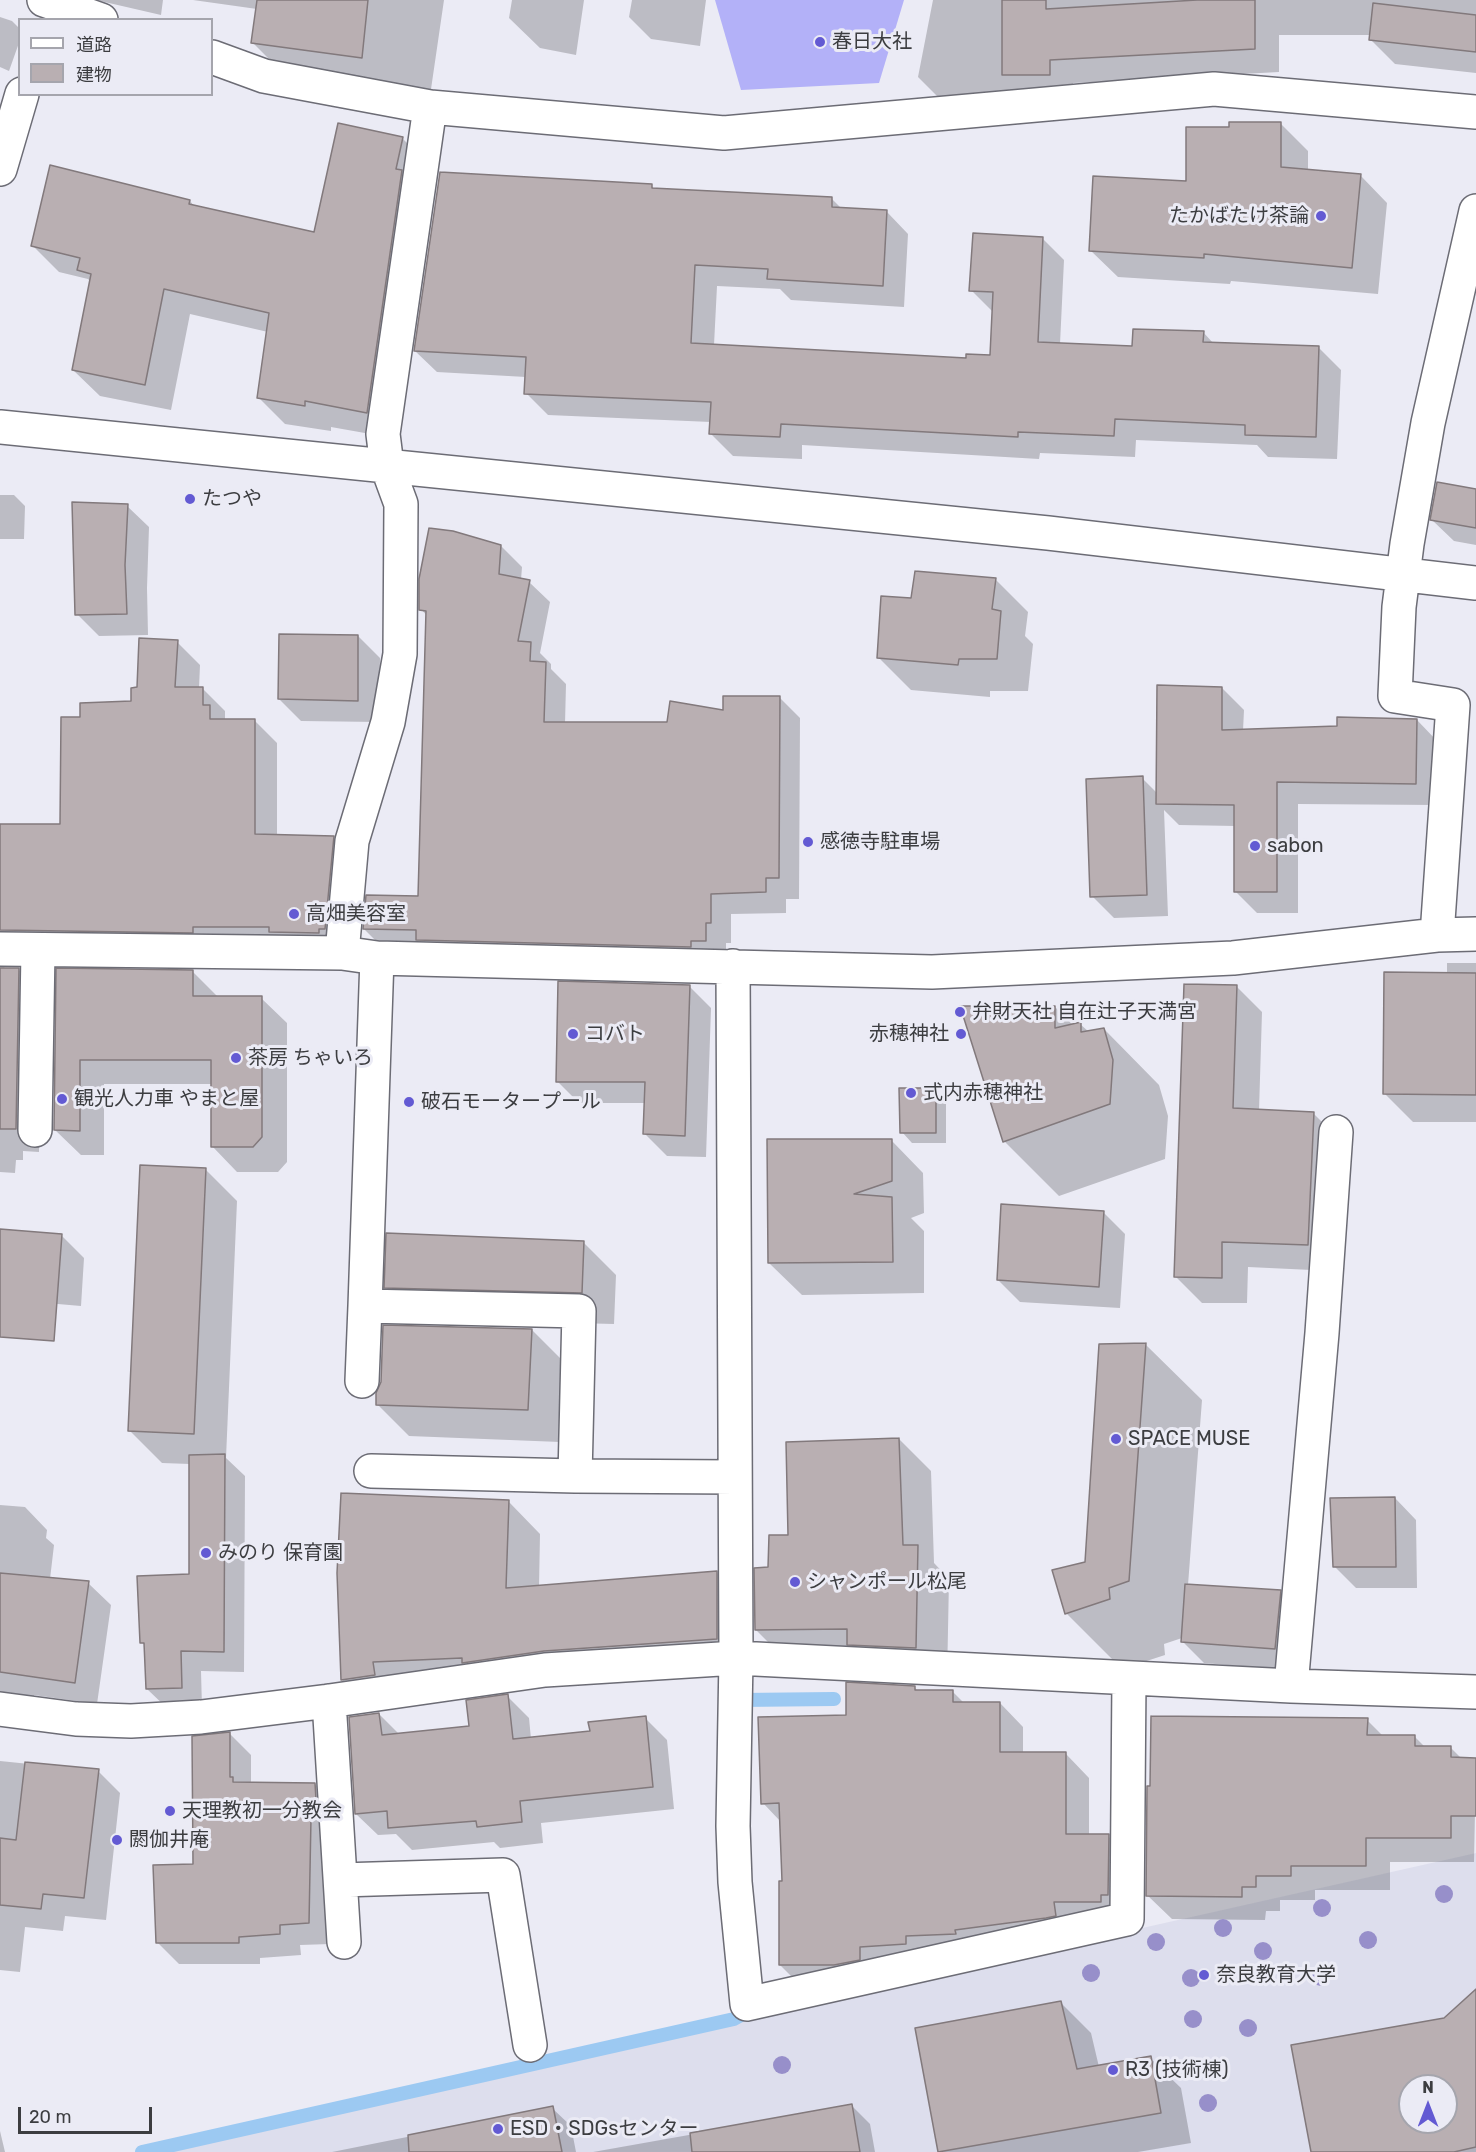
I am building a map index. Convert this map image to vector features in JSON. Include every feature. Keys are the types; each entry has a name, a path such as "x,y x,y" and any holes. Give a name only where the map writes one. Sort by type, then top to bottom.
{"street":[{"path":"46,7 93,18"},
{"path":"213,57 264,76 430,107 724,133 1214,89 1476,112"},
{"path":"0,169 21,96"},
{"path":"342,953 352,841 388,722 400,654 401,504 387,466 383,434 430,107"},
{"path":"1437,935 1453,705 1395,696 1399,607 1402,575 1428,423 1476,211"},
{"path":"0,427 1048,533 1476,583"},
{"path":"0,949 342,953 377,958 932,972 1233,958 1437,935 1476,934"},
{"path":"35,1130 38,950"},
{"path":"362,1381 377,958"},
{"path":"733,966 736,1658 733,1826 735,1882 747,2004 1127,1920 1129,1678"},
{"path":"1291,1686 1322,1334 1336,1132"},
{"path":"364,1306 579,1311 575,1476"},
{"path":"371,1471 735,1477"},
{"path":"0,1709 76,1719 131,1721 201,1717 545,1670 736,1658 1291,1686 1476,1692"},
{"path":"329,1701 344,1942"},
{"path":"341,1880 503,1875 530,2045"}],"shaded area":[{"name":"春日大社","path":"715,0 904,0 879,83 741,90"},
{"name":"奈良教育大学","path":"1476,1853 1476,2152 142,2152"}],"building":[{"path":"257,0 368,0 362,58 251,43"},
{"path":"1002,0 1046,0 1046,9 1197,0 1255,0 1255,49 1050,60 1050,75 1002,75"},
{"path":"1373,3 1476,15 1476,52 1369,40"},
{"path":"1229,122 1281,122 1281,167 1361,174 1352,268 1204,254 1204,258 1089,251 1093,176 1186,181 1186,127 1229,127"},
{"path":"338,123 403,137 396,169 402,170 367,413 305,401 305,406 257,398 269,313 164,289 145,385 72,370 91,274 77,270 80,258 31,246 50,165 190,200 189,204 314,232"},
{"path":"440,172 652,184 652,188 832,197 832,207 887,210 883,286 767,279 768,269 695,265 691,343 966,358 966,354 990,355 993,292 969,291 973,233 1043,237 1038,342 1132,346 1133,329 1204,331 1203,342 1319,346 1316,437 1245,435 1245,425 1115,419 1114,436 1018,432 1018,437 781,424 780,437 709,434 711,402 524,394 526,357 414,351"},
{"path":"1437,482 1476,489 1476,528 1430,520"},
{"path":"72,502 128,504 125,565 127,614 75,615"},
{"path":"429,528 453,531 501,545 499,574 530,580 518,641 531,642 530,661 546,662 544,722 667,722 670,701 723,710 723,696 780,696 779,878 766,878 766,892 711,894 711,923 706,923 706,941 691,941 691,947 416,940 416,930 363,929 366,895 418,896 426,611 419,610 419,579"},
{"path":"915,571 996,578 992,609 1001,611 997,659 959,659 958,665 877,658 881,596 911,598"},
{"path":"279,634 358,635 358,701 278,699"},
{"path":"139,638 178,640 175,687 203,687 203,705 210,705 210,719 255,719 255,834 334,836 325,929 319,929 319,933 269,932 269,927 193,927 193,933 0,930 0,824 60,824 61,717 80,717 80,703 131,701 131,688 137,687"},
{"path":"1157,685 1222,687 1222,730 1337,726 1337,717 1417,719 1416,784 1277,782 1277,892 1234,892 1234,805 1156,804"},
{"path":"1143,776 1147,895 1090,897 1086,779"},
{"path":"0,968 19,968 16,1129 0,1129"},
{"path":"56,968 193,970 193,996 262,996 262,1137 253,1147 211,1147 211,1060 80,1060 80,1131 54,1130"},
{"path":"1384,972 1476,973 1476,1095 1383,1094"},
{"path":"558,981 690,985 685,1136 643,1134 645,1082 556,1082"},
{"path":"1184,984 1237,985 1233,1108 1314,1112 1308,1245 1222,1242 1222,1278 1174,1277"},
{"path":"960,1006 1055,1006 1055,1028 1081,1022 1081,1032 1104,1028 1113,1060 1110,1104 1003,1142"},
{"path":"899,1088 936,1088 936,1133 900,1133"},
{"path":"767,1139 892,1139 892,1181 854,1194 892,1197 893,1262 768,1263"},
{"path":"140,1165 206,1168 194,1434 128,1431"},
{"path":"1001,1204 1104,1211 1099,1287 997,1280"},
{"path":"0,1229 62,1234 54,1341 0,1337"},
{"path":"386,1233 584,1241 582,1293 384,1288"},
{"path":"383,1325 532,1329 528,1410 376,1405 376,1393 381,1382"},
{"name":"SPACE MUSE","path":"1146,1343 1129,1581 1109,1588 1110,1599 1065,1614 1052,1570 1085,1562 1099,1344"},
{"path":"899,1438 903,1545 918,1545 916,1648 847,1645 847,1629 755,1630 754,1568 768,1567 769,1535 788,1535 786,1442"},
{"path":"225,1454 224,1652 181,1651 182,1688 146,1689 144,1643 140,1643 137,1576 189,1574 189,1455"},
{"path":"341,1493 509,1500 506,1588 717,1571 717,1639 544,1651 462,1663 462,1658 373,1662 375,1675 341,1680 337,1573"},
{"path":"1395,1497 1396,1567 1333,1567 1330,1498"},
{"path":"0,1573 89,1581 75,1683 0,1672"},
{"path":"1185,1584 1281,1590 1275,1649 1181,1642"},
{"path":"846,1682 915,1686 915,1690 953,1690 953,1702 1000,1702 1000,1752 1066,1752 1066,1834 1109,1834 1108,1895 1101,1895 1101,1902 1054,1902 1056,1916 955,1930 956,1934 906,1936 906,1944 860,1947 860,1960 834,1965 779,1965 779,1881 782,1881 779,1803 761,1804 758,1717 846,1715"},
{"path":"508,1694 513,1739 590,1731 588,1722 646,1716 653,1787 520,1801 522,1822 477,1827 476,1821 388,1828 387,1811 355,1814 349,1717 379,1713 382,1735 469,1726 466,1700"},
{"path":"1151,1716 1368,1718 1367,1735 1415,1735 1415,1746 1451,1746 1451,1757 1476,1758 1476,1816 1451,1816 1451,1838 1366,1838 1366,1866 1291,1866 1291,1876 1256,1876 1256,1887 1242,1887 1242,1897 1146,1896 1147,1786 1150,1786"},
{"path":"230,1732 230,1777 233,1777 233,1782 315,1783 317,1817 311,1818 309,1923 280,1925 280,1934 239,1937 239,1943 156,1943 153,1865 193,1864 192,1736"},
{"path":"25,1762 99,1769 84,1898 43,1894 41,1909 0,1905 0,1838 16,1840"},
{"path":"1476,1989 1476,2147 1454,2152 1311,2152 1291,2045 1444,2018"},
{"name":"R3 (技術棟)","path":"1061,2001 1077,2069 1151,2056 1161,2113 938,2152 915,2028"},
{"path":"852,2104 860,2152 692,2152 690,2133"},
{"name":"ESD・SDGsセンター","path":"553,2106 562,2152 409,2152 408,2135"}],"waterway":[{"path":"740,1706 740,1700 834,1699"},
{"path":"142,2152 734,2019 752,2009"}],"place":[{"name":"春日大社","path":"820,42"},
{"name":"たかばたけ茶論","path":"1321,216"},
{"name":"たつや","path":"190,499"},
{"name":"感徳寺駐車場","path":"808,842"},
{"name":"sabon","path":"1255,846"},
{"name":"高畑美容室","path":"294,914"},
{"name":"弁財天社 自在辻子天満宮","path":"960,1012"},
{"name":"コバト","path":"573,1034"},
{"name":"赤穂神社","path":"961,1034"},
{"name":"茶房 ちゃいろ","path":"236,1058"},
{"name":"式内赤穂神社","path":"911,1093"},
{"name":"観光人力車 やまと屋","path":"62,1099"},
{"name":"破石モータープール","path":"409,1102"},
{"name":"SPACE MUSE","path":"1116,1439"},
{"name":"みのり 保育園","path":"206,1553"},
{"name":"シャンポール松尾","path":"795,1582"},
{"name":"天理教初一分教会","path":"170,1811"},
{"name":"閼伽井庵","path":"117,1840"},
{"name":"奈良教育大学","path":"1204,1975"},
{"name":"R3 (技術棟)","path":"1113,2070"},
{"name":"ESD・SDGsセンター","path":"498,2129"}]}
